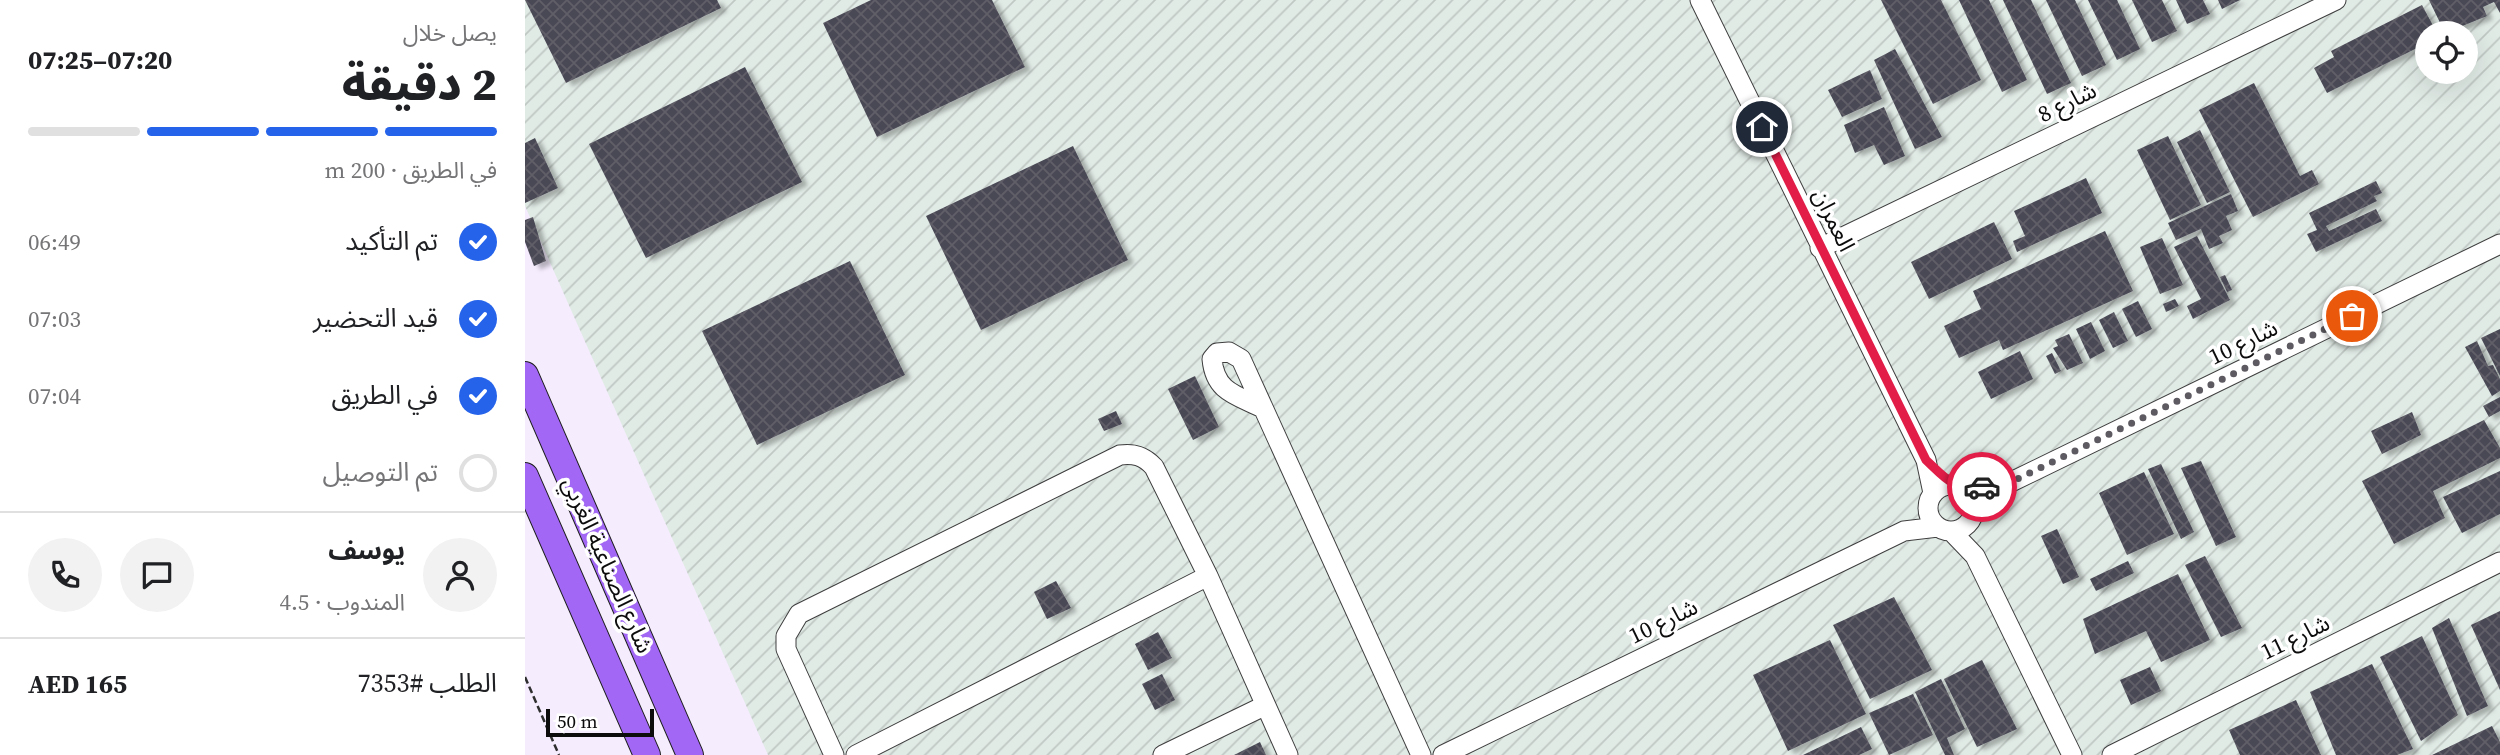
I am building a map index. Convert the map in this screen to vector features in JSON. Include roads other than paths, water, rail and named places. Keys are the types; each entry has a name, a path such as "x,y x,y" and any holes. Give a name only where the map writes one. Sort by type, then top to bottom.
{"main road":[{"name":"شارع الصناعية الغربي","path":"525,375 690,755"},
{"name":"شارع الصناعية الغربي","path":"525,476 647,755"}],"street":[{"name":"شارع 8","path":"1821,248 2336,0"},
{"name":"العمران","path":"1706,2 1821,248 1926,460 1930,499"},
{"name":"شارع 10","path":"1972,515 2007,484 2500,244"},
{"path":"1263,408 1421,755"},
{"path":"834,755 786,649 790,624 799,614 1120,455 1139,456 1154,467 1288,755"},
{"name":"العمران","path":"1926,460 1959,487"},
{"name":"شارع 10","path":"1959,487 2007,484"},
{"path":"1975,556 1932,521 1930,499 1959,487 1972,498 1975,556 2071,755"},
{"name":"شارع 10","path":"1904,531 1930,499"},
{"path":"1944,529 1959,530 1972,515"},
{"name":"شارع 10","path":"1443,755 1904,531 1944,529"},
{"name":"شارع 11","path":"2112,755 2500,562"},
{"path":"856,755 1207,576"},
{"path":"1163,755 1264,706"}]}
